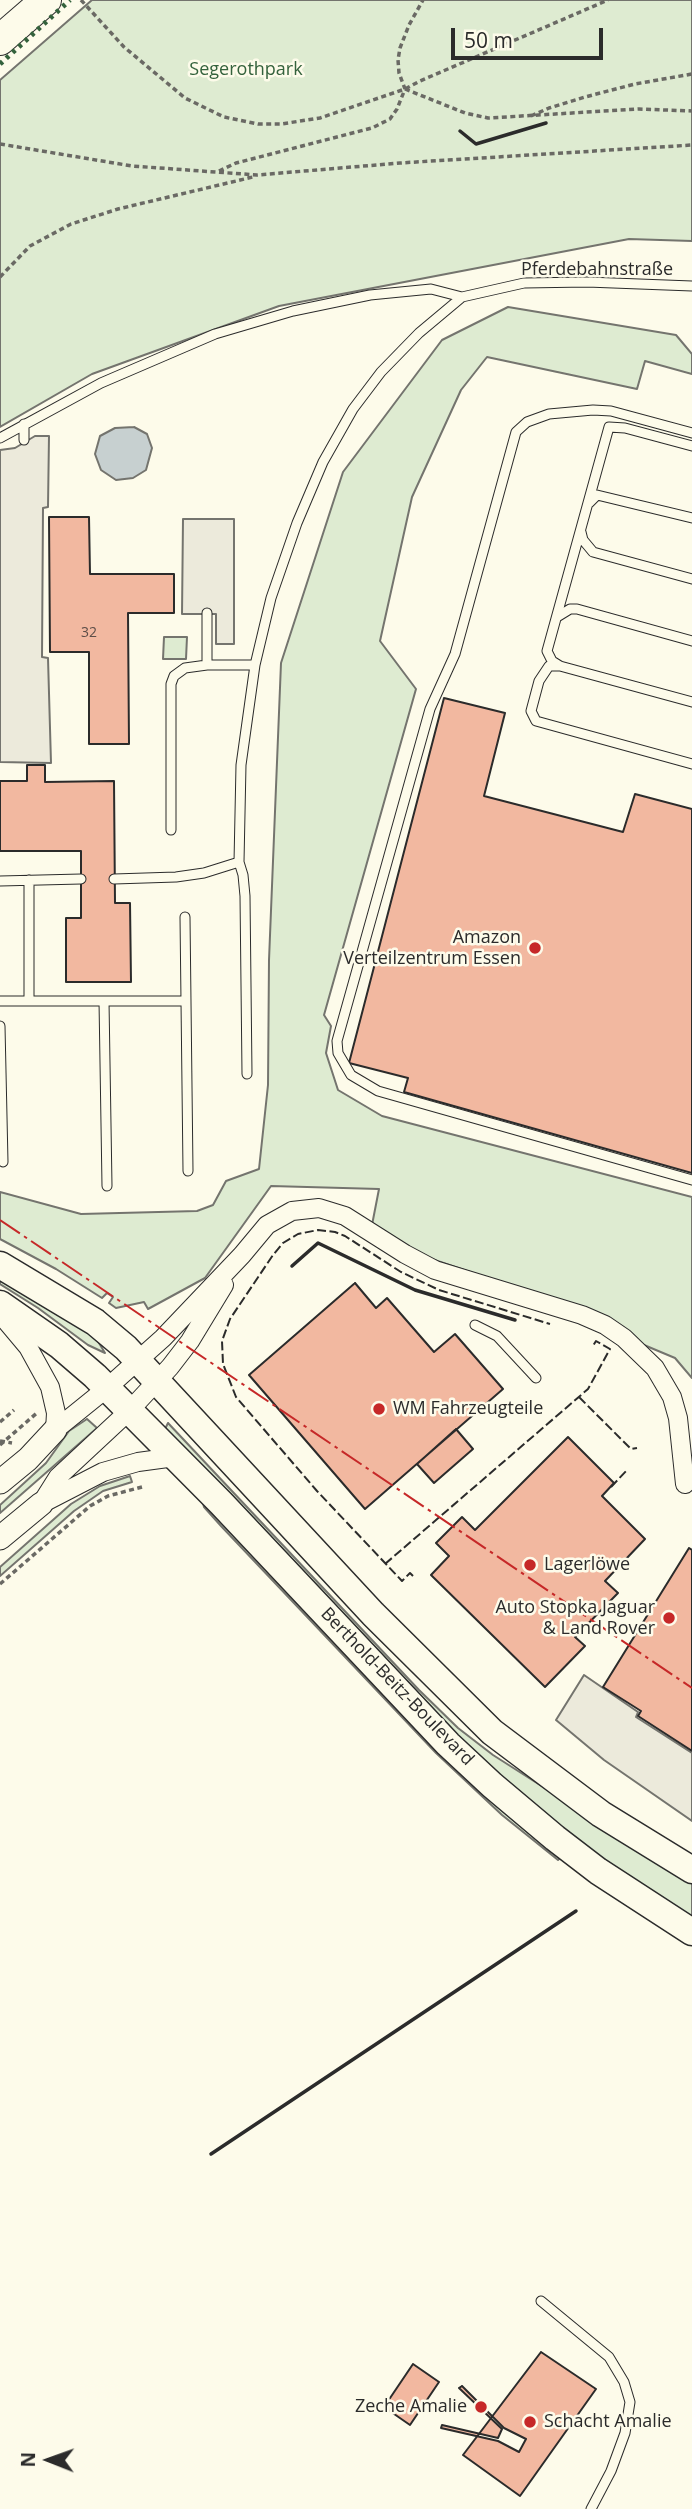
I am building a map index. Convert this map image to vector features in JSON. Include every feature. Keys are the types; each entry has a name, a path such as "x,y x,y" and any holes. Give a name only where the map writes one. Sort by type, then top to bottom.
{"main road":[{"path":"2,31 46,0"},
{"name":"Berthold-Beitz-Boulevard","path":"0,1265 95,1322 139,1361 373,1614 492,1732 601,1814 692,1870"},
{"name":"Berthold-Beitz-Boulevard","path":"0,1305 58,1345 130,1410 449,1744 492,1785 555,1838 662,1914 692,1931"}],"street":[{"path":"0,1482 28,1460 55,1430 139,1361 181,1320 267,1225 277,1217 300,1209 326,1209 355,1221 405,1255 435,1270 582,1315 605,1325 641,1352 667,1388 678,1418 685,1484"},
{"path":"0,1538 41,1503 58,1477 157,1381 190,1341 242,1255"},
{"name":"Berthold-Beitz-Boulevard","path":"0,1305 7,1322 28,1347 47,1380 56,1407 55,1430"},
{"path":"41,1503 103,1472 138,1462 175,1457"},
{"path":"662,1914 692,1948"}],"lane":[{"name":"Pferdebahnstraße","path":"247,1074 245,896 239,862 241,765 255,666 275,585 296,523 323,462 353,409 381,372 419,333 462,297 524,283 587,282 692,286"},
{"path":"0,438 101,383 215,334 293,311 370,295 431,289 462,297"},
{"path":"692,433 611,411 593,410 549,414 527,422 516,432 455,654 430,709 337,1041 338,1053 351,1074 378,1091 692,1180"},
{"path":"24,424 24,439"},
{"path":"559,666 552,661 547,651 609,427 625,428 692,446"},
{"path":"589,503 597,495 692,518"},
{"path":"581,530 583,540 593,552 692,579"},
{"path":"557,617 570,609 576,610 692,641"},
{"path":"207,613 207,665"},
{"path":"171,830 171,684 174,676 185,668 207,665 255,666"},
{"path":"692,702 559,666 549,666 539,681 531,711 536,721 692,764"},
{"path":"114,879 176,877 204,873 239,862"},
{"path":"0,881 81,879"},
{"path":"29,880 29,1000"},
{"path":"186,917 188,1171"},
{"path":"0,1001 185,1001"},
{"path":"104,1001 107,1186"},
{"path":"0,1026 3,1162"},
{"path":"475,1325 498,1336 536,1378"},
{"path":"541,2301 609,2357 624,2382 630,2402 625,2433 611,2471 591,2509"}],"path":[{"path":"81,0 99,22 145,67 186,98 224,117 258,124 297,123 320,118 405,89 608,0"},
{"path":"216,172 236,163 382,124 397,109 405,89 399,73 400,48 423,0"},
{"path":"529,117 548,108 635,84 692,74"},
{"path":"405,89 477,116 503,119 639,109 692,111"},
{"path":"0,144 132,166 257,175 400,163 692,145"},
{"path":"0,277 30,246 71,224 118,209 257,175"},
{"path":"0,1445 41,1407"},
{"path":"0,1422 14,1410"},
{"path":"0,1584 90,1506 108,1496 142,1487"}],"green space":[{"name":"Segerothpark","path":"92,0 692,0 692,241 629,239 279,306 92,374 0,427 0,80"},
{"path":"508,307 676,335 692,354 692,374 645,361 637,389 487,357 461,390 412,497 380,641 416,689 324,1015 331,1026 326,1053 338,1090 382,1116 692,1197 692,1378 675,1358 470,1272 420,1255 372,1225 379,1189 271,1186 205,1278 148,1309 144,1302 116,1308 109,1303 113,1297 107,1293 102,1298 0,1239 0,1192 81,1214 197,1211 213,1205 226,1181 259,1169 268,1085 269,960 281,663 343,472 442,340"},
{"path":"164,637 187,637 186,659 163,659"},
{"path":"0,1277 96,1338 105,1353 88,1345 0,1284"},
{"path":"87,1419 97,1428 0,1513 0,1505 46,1463 69,1431"},
{"path":"168,1423 458,1728 493,1755 692,1882 692,1919 592,1853 471,1751 165,1429"},
{"path":"130,1476 132,1482 103,1491 74,1511 0,1576 0,1567 71,1504 100,1486"},
{"path":"202,1499 561,1857 558,1860 502,1815 436,1753 221,1526 204,1507"}],"shaded area":[{"path":"134,427 147,434 152,448 146,470 133,478 116,480 101,470 95,454 100,436 115,428"},
{"path":"35,436 49,436 48,507 43,508 42,657 48,658 51,763 0,762 0,450 15,448"},
{"path":"183,519 234,519 234,644 216,644 216,614 182,614"},
{"path":"584,1675 638,1712 636,1717 692,1753 692,1821 604,1760 556,1720"}],"building":[{"path":"49,517 89,517 90,574 174,574 174,613 128,613 129,744 89,744 89,652 50,652"},
{"name":"Amazon Verteilzentrum Essen","path":"444,698 505,713 484,796 623,832 635,794 692,809 692,1173 404,1092 408,1078 349,1063"},
{"path":"27,765 45,765 45,782 114,781 115,903 130,903 131,982 66,982 66,918 81,918 81,851 0,851 0,781 27,781"},
{"name":"WM Fahrzeugteile","path":"355,1283 376,1308 387,1298 434,1352 455,1334 503,1389 365,1509 249,1375"},
{"path":"456,1429 473,1449 434,1483 417,1464"},
{"name":"Lagerlöwe","path":"568,1437 614,1483 602,1496 645,1539 605,1581 618,1593 575,1637 585,1646 545,1687 431,1575 449,1556 436,1543 462,1517 475,1530"},
{"name":"Auto Stopka Jaguar & Land Rover","path":"689,1548 692,1550 692,1751 638,1716 641,1711 603,1687"},
{"name":"Schacht Amalie","path":"541,2352 596,2389 520,2496 463,2455"},
{"path":"413,2364 439,2382 410,2425 384,2407"},
{"name":"Zeche Amalie","path":"462,2386 504,2428 526,2439 519,2452 498,2441 441,2428 442,2425 498,2438 502,2429 459,2388"}],"hedge":[{"path":"0,64 70,0"}],"fence":[{"path":"413,1576 410,1573 402,1581 317,1491 236,1397 223,1364 222,1341 230,1319 283,1243 298,1234 318,1230 345,1236 401,1272 439,1290 550,1324"},
{"path":"385,1564 588,1389 610,1349 596,1341 593,1346"},
{"path":"579,1397 631,1449 637,1448"},
{"path":"611,1487 628,1469"}],"wall":[{"path":"460,131 476,144 546,123"},
{"path":"292,1266 318,1243 415,1290 515,1320"},
{"path":"211,2154 576,1911"}],"power":[{"path":"0,1220 692,1688"}],"place":[{"name":"Amazon Verteilzentrum Essen","path":"535,948"},
{"name":"WM Fahrzeugteile","path":"379,1409"},
{"name":"Lagerlöwe","path":"530,1565"},
{"name":"Auto Stopka Jaguar & Land Rover","path":"669,1618"},
{"name":"Zeche Amalie","path":"481,2407"},
{"name":"Schacht Amalie","path":"530,2422"}]}
